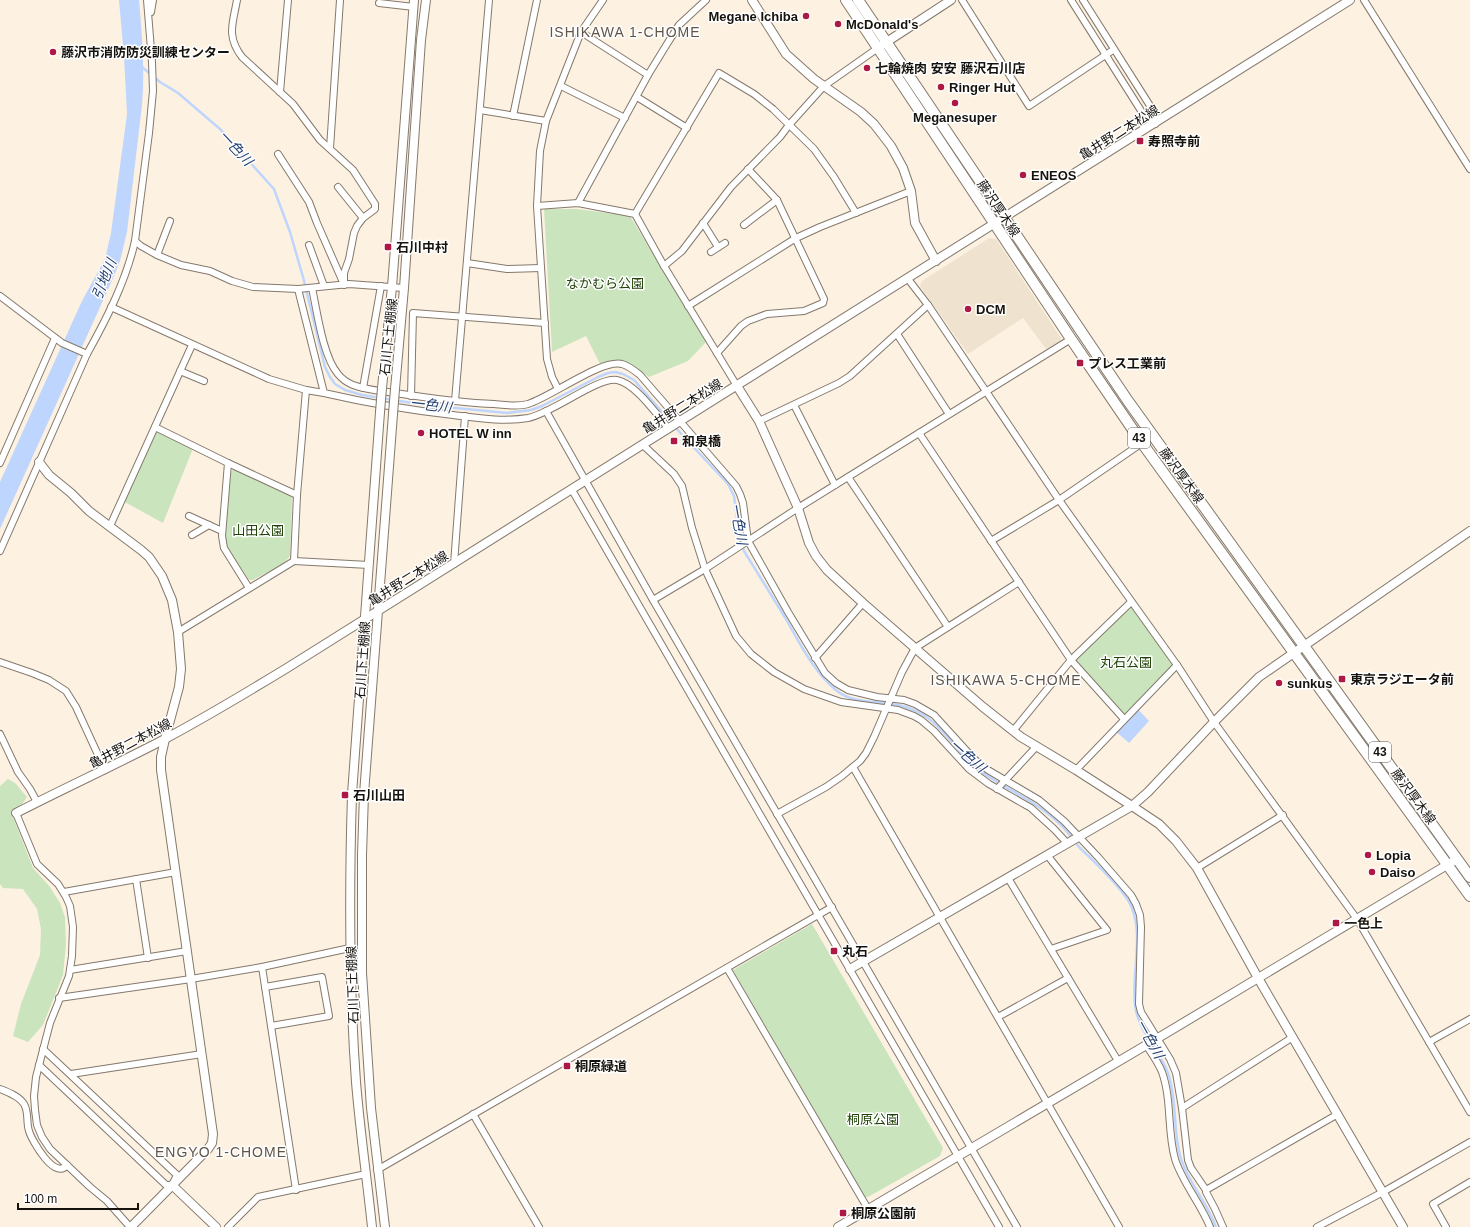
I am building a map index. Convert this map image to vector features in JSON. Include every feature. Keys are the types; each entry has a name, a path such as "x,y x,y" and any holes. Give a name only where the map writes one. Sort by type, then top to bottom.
{"main road":[{"name":"藤沢厚木線","path":"846,0 882,45 1004,217 1128,401 1303,646 1452,862 1470,896"},
{"name":"藤沢厚木線","path":"858,0 882,45 994,224 1142,443 1294,653 1452,862 1470,877"}],"street":[{"path":"0,551 40,462 84,353 111,307 126,274 135,241 149,133 152,82 147,0"},
{"path":"149,21 153,0"},
{"path":"237,0 231,27 235,48 242,57 293,104 320,140 353,170 375,204 375,209 363,218 354,233 350,259 344,273 344,285"},
{"path":"280,92 288,0"},
{"path":"330,148 340,0"},
{"name":"石川下土棚線","path":"385,1227 377,1170 371,1108 362,966 362,855 364,794 404,288 421,40 426,0"},
{"path":"455,401 489,0"},
{"path":"513,116 537,0"},
{"path":"558,389 552,377 547,359 538,206 540,151 546,120 561,86 581,32 603,0"},
{"path":"578,202 648,75 679,25 706,0"},
{"path":"752,0 786,54 824,86 861,112 874,124 891,146 903,168 912,192 916,223 936,261"},
{"path":"664,266 682,251 731,187 780,137 824,86 940,3 952,0"},
{"path":"962,0 1029,106 1114,50"},
{"path":"1071,0 1145,117 1155,124"},
{"path":"1083,0 1154,112 1155,124"},
{"name":"亀井野二本松線","path":"16,813 165,739 274,676 644,445 1004,217 1155,124 1350,0"},
{"path":"1364,0 1468,161 1470,168"},
{"path":"379,3 414,4"},
{"name":"石川下土棚線","path":"372,1227 356,1084 350,948 352,794 380,412 392,287 414,4"},
{"path":"581,32 648,75"},
{"path":"635,214 719,73 754,94 773,109 814,149 834,177 856,213"},
{"path":"561,86 625,118"},
{"path":"637,97 687,128"},
{"path":"480,110 546,120"},
{"path":"278,154 309,202 344,285"},
{"path":"718,353 729,338 748,321 766,314 804,311 823,303 824,299 778,200 748,169"},
{"path":"338,187 363,218"},
{"path":"688,306 796,238 912,192"},
{"path":"744,225 778,200"},
{"path":"538,206 578,202 635,214 664,266 759,421 798,508 809,543 816,556 827,570 983,707 1013,731 1159,824 1176,841 1197,868 1258,978 1403,1227"},
{"path":"157,255 170,221"},
{"path":"703,223 718,248"},
{"path":"135,241 157,255 181,265 210,271 232,281 253,287 298,289 348,284 404,288"},
{"path":"711,252 725,243"},
{"path":"310,245 324,286"},
{"path":"466,263 507,270 542,268"},
{"path":"908,279 928,305 1059,500 1177,665 1214,722 1283,815 1357,919 1470,1112"},
{"path":"363,388 381,286"},
{"path":"310,288 332,366 339,375 354,385 363,388 411,396 455,401 506,405 525,404 539,400 602,367 612,364 622,364 640,375 674,426"},
{"path":"298,289 324,394"},
{"path":"0,296 62,343 84,353"},
{"path":"759,421 850,376 928,305"},
{"path":"111,307 269,379 306,390 375,404 485,419 512,420 530,417 546,412 599,384 613,380 619,380 627,383 736,486 743,503 747,542 814,658 825,673 836,683 848,690 877,697 904,700 930,712 974,759 988,770 1039,800 1053,811 1073,839"},
{"path":"411,396 413,313 545,323"},
{"path":"897,334 949,414"},
{"path":"0,463 56,338"},
{"path":"653,600 705,569 798,508 1071,339"},
{"path":"110,526 192,345"},
{"path":"180,371 204,381"},
{"path":"294,561 297,495 306,390"},
{"path":"794,405 835,485"},
{"path":"546,412 653,600 1017,1227"},
{"path":"454,564 464,416"},
{"path":"155,426 228,463 297,495"},
{"path":"919,433 1072,660 1124,719"},
{"path":"991,541 1059,500 1142,443"},
{"path":"644,445 674,474 682,486 694,535 705,569 736,636 743,646 760,663 792,683 822,696 858,706 887,708 906,713 922,720 969,769 998,789 1031,808 1054,829 1073,839 1098,857 1131,895 1140,915 1139,1004 1157,1062 1164,1079 1173,1147 1177,1165 1204,1212 1210,1227"},
{"path":"16,813 36,864 58,884 64,892 70,906 73,927 70,970 50,1023 39,1065 34,1096 37,1125 42,1137 50,1149 107,1201 130,1227 208,1149 212,1143 214,1134 162,775 162,757 165,739 179,687 181,669 178,632 172,600 156,566 141,550 89,511 71,493 56,482 40,462"},
{"path":"228,463 222,531 224,548 249,588"},
{"path":"848,477 948,627"},
{"path":"572,490 999,1227"},
{"path":"189,516 222,531"},
{"path":"192,535 209,525"},
{"path":"850,968 1132,806 1148,792 1259,677 1470,531"},
{"path":"178,632 294,561 369,565"},
{"path":"777,814 826,787 853,767 866,753 902,672 915,648 1019,582"},
{"path":"1013,731 1072,660 1131,602"},
{"path":"814,658 863,603"},
{"path":"0,662 49,680 66,691 76,707 105,770"},
{"path":"1076,770 1177,665"},
{"path":"1,736 18,772 37,802"},
{"path":"998,789 1037,746"},
{"path":"853,767 1119,1227"},
{"path":"1197,868 1283,815"},
{"path":"1047,855 1107,930 1051,949"},
{"path":"838,1227 1152,1042 1452,862"},
{"path":"64,892 176,872"},
{"path":"1008,878 1118,1061"},
{"path":"136,879 148,958"},
{"path":"377,1170 832,907"},
{"path":"60,998 262,967 350,948"},
{"path":"70,970 187,952"},
{"path":"262,967 296,1190"},
{"path":"727,968 868,1209"},
{"path":"265,987 322,977 329,1016 271,1026"},
{"path":"998,1017 1068,978"},
{"path":"1429,1042 1470,1019"},
{"path":"1182,1108 1293,1037"},
{"path":"1152,1042 1170,1060 1176,1073 1188,1160 1191,1168 1206,1190 1223,1227"},
{"path":"43,1049 177,1175 172,1185"},
{"path":"71,1074 202,1054"},
{"path":"39,1065 166,1185 172,1185 216,1227"},
{"path":"0,1089 16,1096 25,1106 32,1140 47,1160 54,1168 58,1170 64,1168 66,1165"},
{"path":"474,1114 539,1227"},
{"path":"1206,1190 1338,1114"},
{"path":"1317,1227 1383,1192 1470,1142"},
{"path":"228,1227 258,1197 366,1174"},
{"path":"1446,1227 1433,1204 1470,1182"}],"shaded area":[{"name":"DCM","path":"989,238 996,239 1061,338 1061,342 1046,349 1023,318 968,354 920,286 922,281"}],"green space":[{"name":"なかむら公園","path":"544,209 577,209 630,216 706,342 688,361 649,377 626,362 616,361 600,364 586,336 552,352"},
{"path":"155,427 194,446 163,523 121,500"},
{"name":"山田公園","path":"234,469 291,496 292,498 290,556 283,563 253,580 249,580 228,548 225,540 231,472"},
{"name":"丸石公園","path":"1131,602 1177,665 1124,719 1071,660"},
{"path":"8,779 15,783 27,797 13,817 33,868 50,887 60,903 65,917 66,944 63,975 43,1025 28,1042 13,1036 21,1004 40,955 41,929 37,909 23,889 3,888 0,884 0,786"},
{"name":"桐原公園","path":"812,924 943,1148 940,1156 868,1197 865,1197 733,970"}],"water":[{"name":"引地川","path":"119,0 139,0 143,52 142,105 127,232 120,261 114,276 0,529 0,482 82,301 105,259 111,233 127,114"},
{"path":"1136,707 1149,721 1129,743 1114,730"}],"waterway":[{"name":"一色川","path":"142,67 160,82 178,93 220,129 274,189 290,232 303,277 325,367 335,384 345,390 362,395 425,405 507,413 531,410 542,406 608,373 615,372 623,374 634,380 728,484 734,496 739,533 744,551 808,657 821,675 837,691 850,698 899,705 926,717 933,722 979,770 1036,805 1063,827 1080,848 1099,866 1123,893 1133,912 1137,938 1134,992 1137,1014 1144,1032 1168,1073 1173,1093 1176,1135 1183,1165 1208,1209 1216,1227"}],"place":[{"name":"Megane Ichiba","path":"806,16"},
{"name":"McDonald's","path":"838,24"},
{"name":"藤沢市消防防災訓練センター","path":"53,52"},
{"name":"七輪焼肉 安安 藤沢石川店","path":"867,68"},
{"name":"Ringer Hut","path":"941,87"},
{"name":"Meganesuper","path":"955,103"},
{"name":"寿照寺前","path":"1140,141"},
{"name":"ENEOS","path":"1023,175"},
{"name":"石川中村","path":"388,247"},
{"name":"DCM","path":"968,309"},
{"name":"プレス工業前","path":"1080,363"},
{"name":"HOTEL W inn","path":"421,433"},
{"name":"和泉橋","path":"674,441"},
{"name":"東京ラジエータ前","path":"1342,679"},
{"name":"sunkus","path":"1279,683"},
{"name":"石川山田","path":"345,795"},
{"name":"Lopia","path":"1368,855"},
{"name":"Daiso","path":"1372,872"},
{"name":"一色上","path":"1336,923"},
{"name":"丸石","path":"834,951"},
{"name":"桐原緑道","path":"567,1066"},
{"name":"桐原公園前","path":"843,1213"}],"district":[{"name":"ISHIKAWA 1-CHOME","path":"625,32"},
{"name":"ISHIKAWA 5-CHOME","path":"1006,680"},
{"name":"ENGYO 1-CHOME","path":"221,1152"}]}
